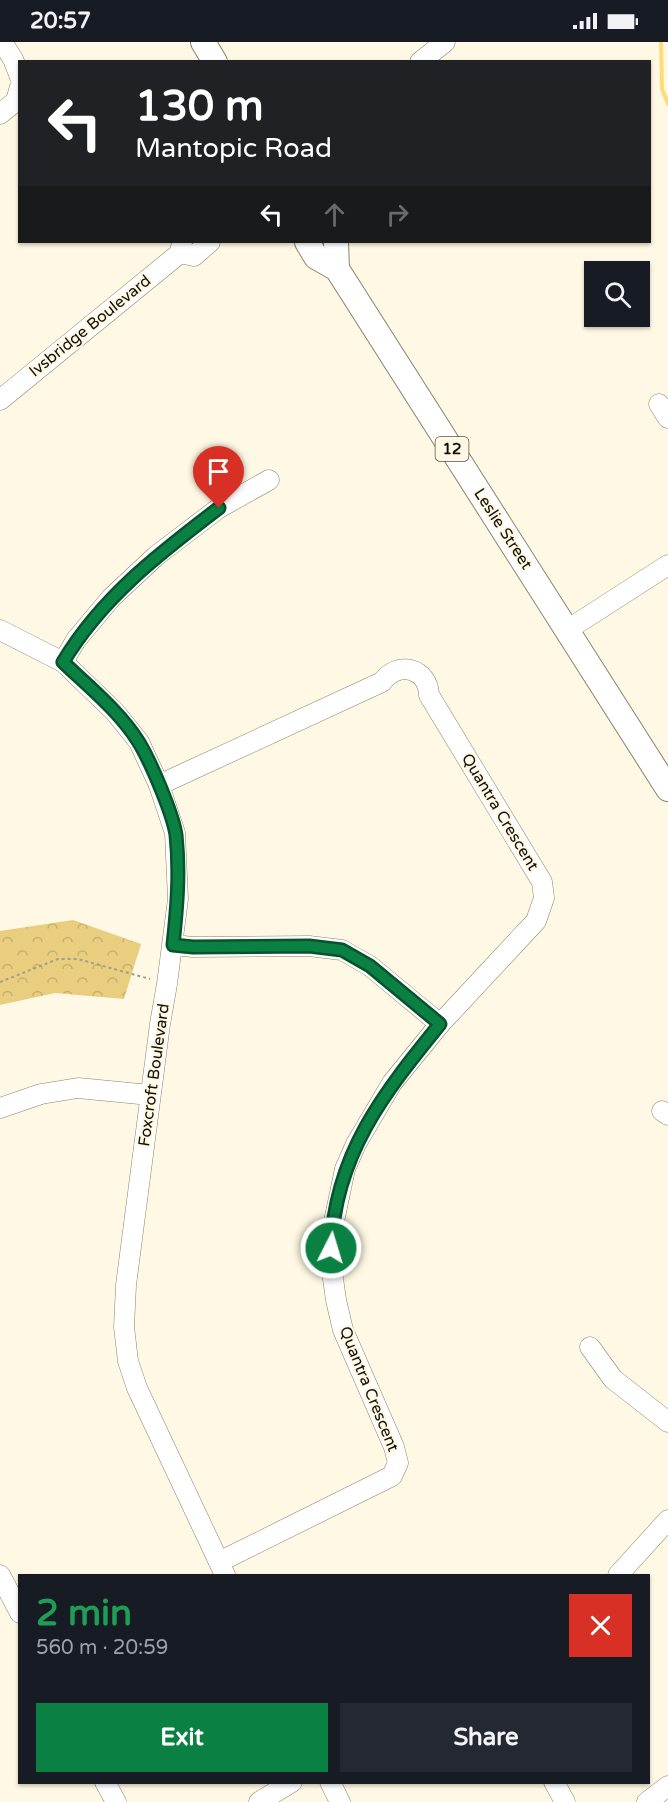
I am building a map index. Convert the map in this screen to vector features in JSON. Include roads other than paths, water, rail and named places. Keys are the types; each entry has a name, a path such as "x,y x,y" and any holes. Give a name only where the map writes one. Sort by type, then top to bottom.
{"main road":[{"path":"203,42 214,60"},
{"name":"Leslie Street","path":"308,243 316,257 337,269 668,789"},
{"path":"336,243 337,269"}],"street":[{"path":"2,42 18,72"},
{"path":"422,60 445,42"},
{"path":"0,114 16,101 18,94"},
{"name":"Ivsbridge Boulevard","path":"0,400 181,247 194,256 209,243"},
{"path":"63,662 76,640 111,598 156,556 219,508 269,480"},
{"path":"567,630 668,565"},
{"name":"Foxcroft Boulevard","path":"0,630 63,662 115,712 139,742 159,785 176,833 178,899 150,1095 126,1286 124,1328 128,1361 137,1388 222,1569"},
{"name":"Quantra Crescent","path":"159,785 382,682 395,670 414,671 423,676 429,685 429,695 542,882 544,898 536,921 440,1024 392,1083 356,1144 345,1169 332,1231 331,1264 336,1300 343,1330 394,1447 398,1463 392,1476 222,1569"},
{"path":"173,945 193,947 309,946 342,950 370,966 440,1024"},
{"path":"0,1108 41,1094 78,1088 150,1095"},
{"path":"590,1347 613,1379 668,1422"},
{"path":"619,1574 668,1520"},
{"path":"0,1575 18,1609"},
{"path":"106,1784 116,1802"},
{"path":"259,1802 289,1784"},
{"path":"331,1784 340,1802"},
{"path":"555,1784 565,1802"},
{"path":"647,1802 668,1786"}],"waterway":[{"path":"661,42 662,89 668,104"}]}
